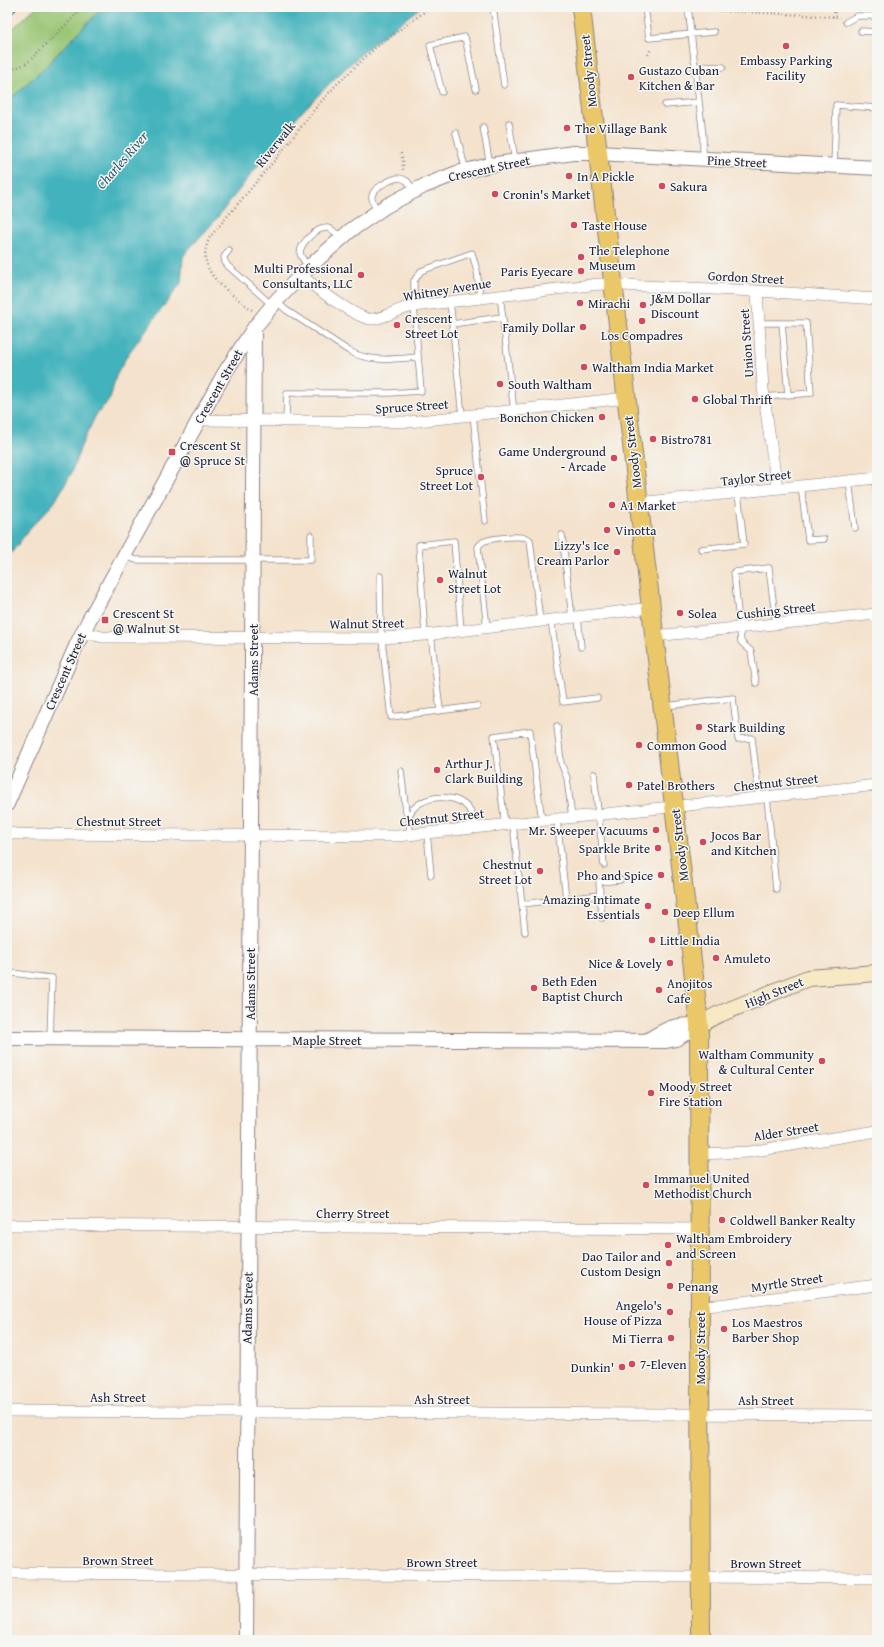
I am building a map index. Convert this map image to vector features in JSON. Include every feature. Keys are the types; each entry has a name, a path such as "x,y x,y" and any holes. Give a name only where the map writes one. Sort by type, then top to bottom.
{"main road":[{"name":"Moody Street","path":"581,7 699,1025 701,1640"},
{"name":"High Street","path":"699,1025 717,1015 808,978 877,973"}],"street":[{"name":"Crescent Street","path":"7,804 83,632 198,420 232,361 254,328 274,303 305,271 341,238 378,210 414,190 441,179 490,165 573,153 597,153"},
{"name":"Pine Street","path":"597,153 877,168"},
{"name":"Whitney Avenue","path":"305,271 334,300 358,315 373,319 387,316 403,308 414,306 500,294 599,284 613,285"},
{"name":"Gordon Street","path":"613,285 757,291 877,299"},
{"name":"Union Street","path":"757,291 764,397 777,488"},
{"name":"Adams Street","path":"246,1640 246,1412 253,637 254,328"},
{"name":"Spruce Street","path":"198,420 401,422 626,398"},
{"name":"Taylor Street","path":"638,503 876,478"},
{"name":"Walnut Street","path":"83,632 102,637 382,638 428,635 651,608"},
{"name":"Cushing Street","path":"654,636 877,614"},
{"name":"Chestnut Street","path":"7,833 410,835 877,785"},
{"name":"Maple Street","path":"7,1038 600,1041 647,1040 680,1024 699,1025"},
{"name":"Alder Street","path":"700,1154 744,1152 877,1131"},
{"name":"Cherry Street","path":"7,1224 700,1229"},
{"name":"Myrtle Street","path":"700,1306 718,1305 877,1284"},
{"name":"Ash Street","path":"7,1411 877,1415"},
{"name":"Brown Street","path":"7,1574 877,1578"}],"lane":[{"path":"493,7 504,85"},
{"path":"645,7 649,38 714,32"},
{"path":"688,7 704,140 703,159"},
{"path":"846,22 857,16 877,16"},
{"path":"861,31 877,32"},
{"path":"442,92 430,45 465,37 476,89"},
{"path":"694,66 722,67"},
{"path":"665,105 699,102"},
{"path":"834,166 836,105 877,108"},
{"path":"509,123 515,161"},
{"path":"483,127 490,165"},
{"path":"456,133 466,171"},
{"path":"378,210 373,201 372,196 374,191 392,180 402,179 407,181 414,190"},
{"path":"305,271 300,255 300,249 304,242 318,230 324,228 332,230 341,238"},
{"path":"229,250 224,257 228,266 274,303 349,351 358,356 380,359 418,356"},
{"path":"286,421 287,393 390,394 422,391 414,306 414,281 421,271 472,253 477,271 480,297"},
{"path":"500,294 514,411"},
{"path":"450,301 452,324 485,521"},
{"path":"452,324 502,317"},
{"path":"758,323 806,323 811,393 764,397"},
{"path":"782,323 788,395"},
{"path":"876,478 877,498"},
{"path":"849,481 854,528"},
{"path":"801,486 808,540 824,539"},
{"path":"700,549 744,544 738,493"},
{"path":"124,556 136,560 311,560 311,534"},
{"path":"562,535 581,647"},
{"path":"488,628 478,547 486,540 522,536 528,538 530,540 545,620 563,702 597,698"},
{"path":"440,710 428,635 419,545 454,541 461,631"},
{"path":"756,683 752,651 741,642 741,628 734,572 769,568 776,624"},
{"path":"380,576 382,638 391,717 477,706"},
{"path":"662,706 733,698 738,739 752,738 763,797 776,889"},
{"path":"557,726 561,763 567,778 572,818"},
{"path":"525,932 522,904 494,736 530,731 542,821"},
{"path":"401,771 406,812 409,816 410,835"},
{"path":"594,774 604,865"},
{"path":"409,816 416,806 423,802 437,798 451,798 460,801 467,807 472,815 475,828"},
{"path":"557,819 566,899"},
{"path":"427,833 431,875"},
{"path":"602,918 599,882 620,880"},
{"path":"522,904 600,896"},
{"path":"7,973 24,973 52,978 50,1039"}],"path":[{"path":"7,72 27,63 84,7"},
{"name":"Riverwalk","path":"253,310 216,282 209,272 206,247 210,237 280,154 318,105 340,81 375,48 431,7"},
{"path":"711,7 711,10 839,17 844,14"},
{"path":"833,16 836,7"},
{"path":"648,55 651,49"},
{"path":"401,153 403,161 402,179"}],"green space":[{"path":"36,7 103,7 45,67 7,102 7,34"}],"water":[{"name":"Charles River","path":"103,7 421,7 371,45 336,77 292,122 213,223 188,250 183,257 181,283 128,354 116,376 110,399 96,415 81,446 71,474 54,503 30,528 7,559 7,102 45,67"}],"railway":[{"path":"7,15 16,7"}],"place":[{"name":"Embassy Parking Facility","path":"786,46"},
{"name":"Gustazo Cuban Kitchen & Bar","path":"631,77"},
{"name":"The Village Bank","path":"567,128"},
{"name":"In A Pickle","path":"569,176"},
{"name":"Sakura","path":"662,186"},
{"name":"Cronin's Market","path":"495,194"},
{"name":"Taste House","path":"574,225"},
{"name":"The Telephone Museum","path":"581,257"},
{"name":"Paris Eyecare","path":"581,271"},
{"name":"Multi Professional Consultants, LLC","path":"361,275"},
{"name":"Mirachi","path":"580,303"},
{"name":"J&M Dollar Discount","path":"643,305"},
{"name":"Los Compadres","path":"642,321"},
{"name":"Crescent Street Lot","path":"397,325"},
{"name":"Family Dollar","path":"583,327"},
{"name":"Waltham India Market","path":"584,367"},
{"name":"South Waltham","path":"500,384"},
{"name":"Global Thrift","path":"695,399"},
{"name":"Bonchon Chicken","path":"602,417"},
{"name":"Bistro781","path":"653,439"},
{"name":"Crescent St @ Spruce St","path":"172,452"},
{"name":"Game Underground - Arcade","path":"614,458"},
{"name":"Spruce Street Lot","path":"481,477"},
{"name":"A1 Market","path":"612,505"},
{"name":"Vinotta","path":"607,530"},
{"name":"Lizzy's Ice Cream Parlor","path":"617,552"},
{"name":"Walnut Street Lot","path":"440,580"},
{"name":"Solea","path":"680,613"},
{"name":"Crescent St @ Walnut St","path":"105,620"},
{"name":"Stark Building","path":"699,727"},
{"name":"Common Good","path":"639,745"},
{"name":"Arthur J. Clark Building","path":"437,770"},
{"name":"Patel Brothers","path":"629,785"},
{"name":"Mr. Sweeper Vacuums","path":"656,830"},
{"name":"Jocos Bar and Kitchen","path":"703,842"},
{"name":"Sparkle Brite","path":"658,848"},
{"name":"Chestnut Street Lot","path":"540,871"},
{"name":"Pho and Spice","path":"661,875"},
{"name":"Amazing Intimate Essentials","path":"648,906"},
{"name":"Deep Ellum","path":"665,912"},
{"name":"Little India","path":"652,940"},
{"name":"Amuleto","path":"716,958"},
{"name":"Nice & Lovely","path":"670,963"},
{"name":"Beth Eden Baptist Church","path":"534,988"},
{"name":"Anojitos Cafe","path":"659,990"},
{"name":"Waltham Community & Cultural Center","path":"822,1061"},
{"name":"Moody Street Fire Station","path":"651,1093"},
{"name":"Immanuel United Methodist Church","path":"646,1185"},
{"name":"Coldwell Banker Realty","path":"722,1220"},
{"name":"Waltham Embroidery and Screen","path":"668,1245"},
{"name":"Dao Tailor and Custom Design","path":"669,1263"},
{"name":"Penang","path":"670,1286"},
{"name":"Angelo's House of Pizza","path":"670,1312"},
{"name":"Los Maestros Barber Shop","path":"724,1329"},
{"name":"Mi Tierra","path":"671,1338"},
{"name":"7-Eleven","path":"632,1364"},
{"name":"Dunkin'","path":"622,1367"}]}
